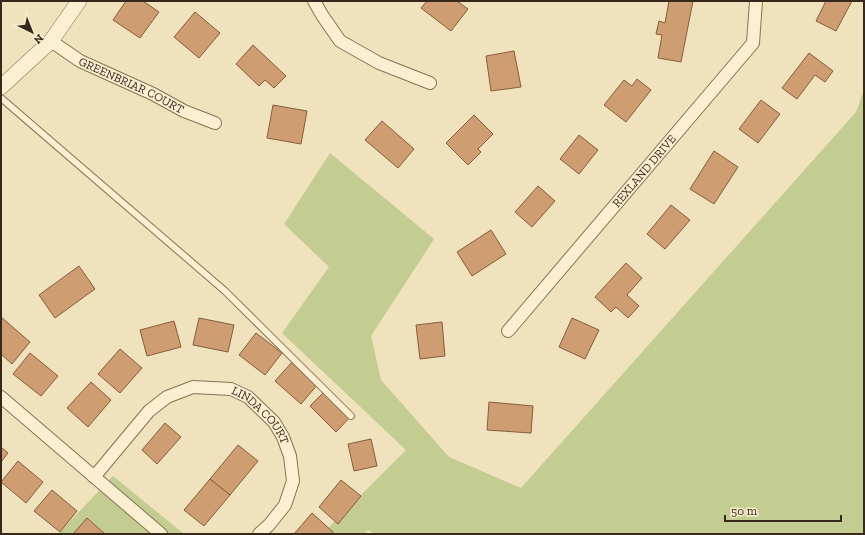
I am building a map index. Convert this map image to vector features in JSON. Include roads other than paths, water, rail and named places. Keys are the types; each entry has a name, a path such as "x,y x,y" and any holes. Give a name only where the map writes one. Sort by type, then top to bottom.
{"street":[{"path":"1,87 51,41 79,1"},
{"path":"314,1 340,41 379,63 430,84"},
{"name":"REXLAND DRIVE","path":"508,330 753,43 756,1"},
{"name":"GREENBRIAR COURT","path":"51,41 80,61 153,94 184,111 215,123"},
{"name":"LINDA COURT","path":"94,477 149,411 167,397 193,387 231,389 248,398 274,422 283,437 290,456 293,481 285,505 269,525 259,534"},
{"path":"1,398 161,534"}],"lane":[{"path":"1,98 226,291 351,416"}]}
